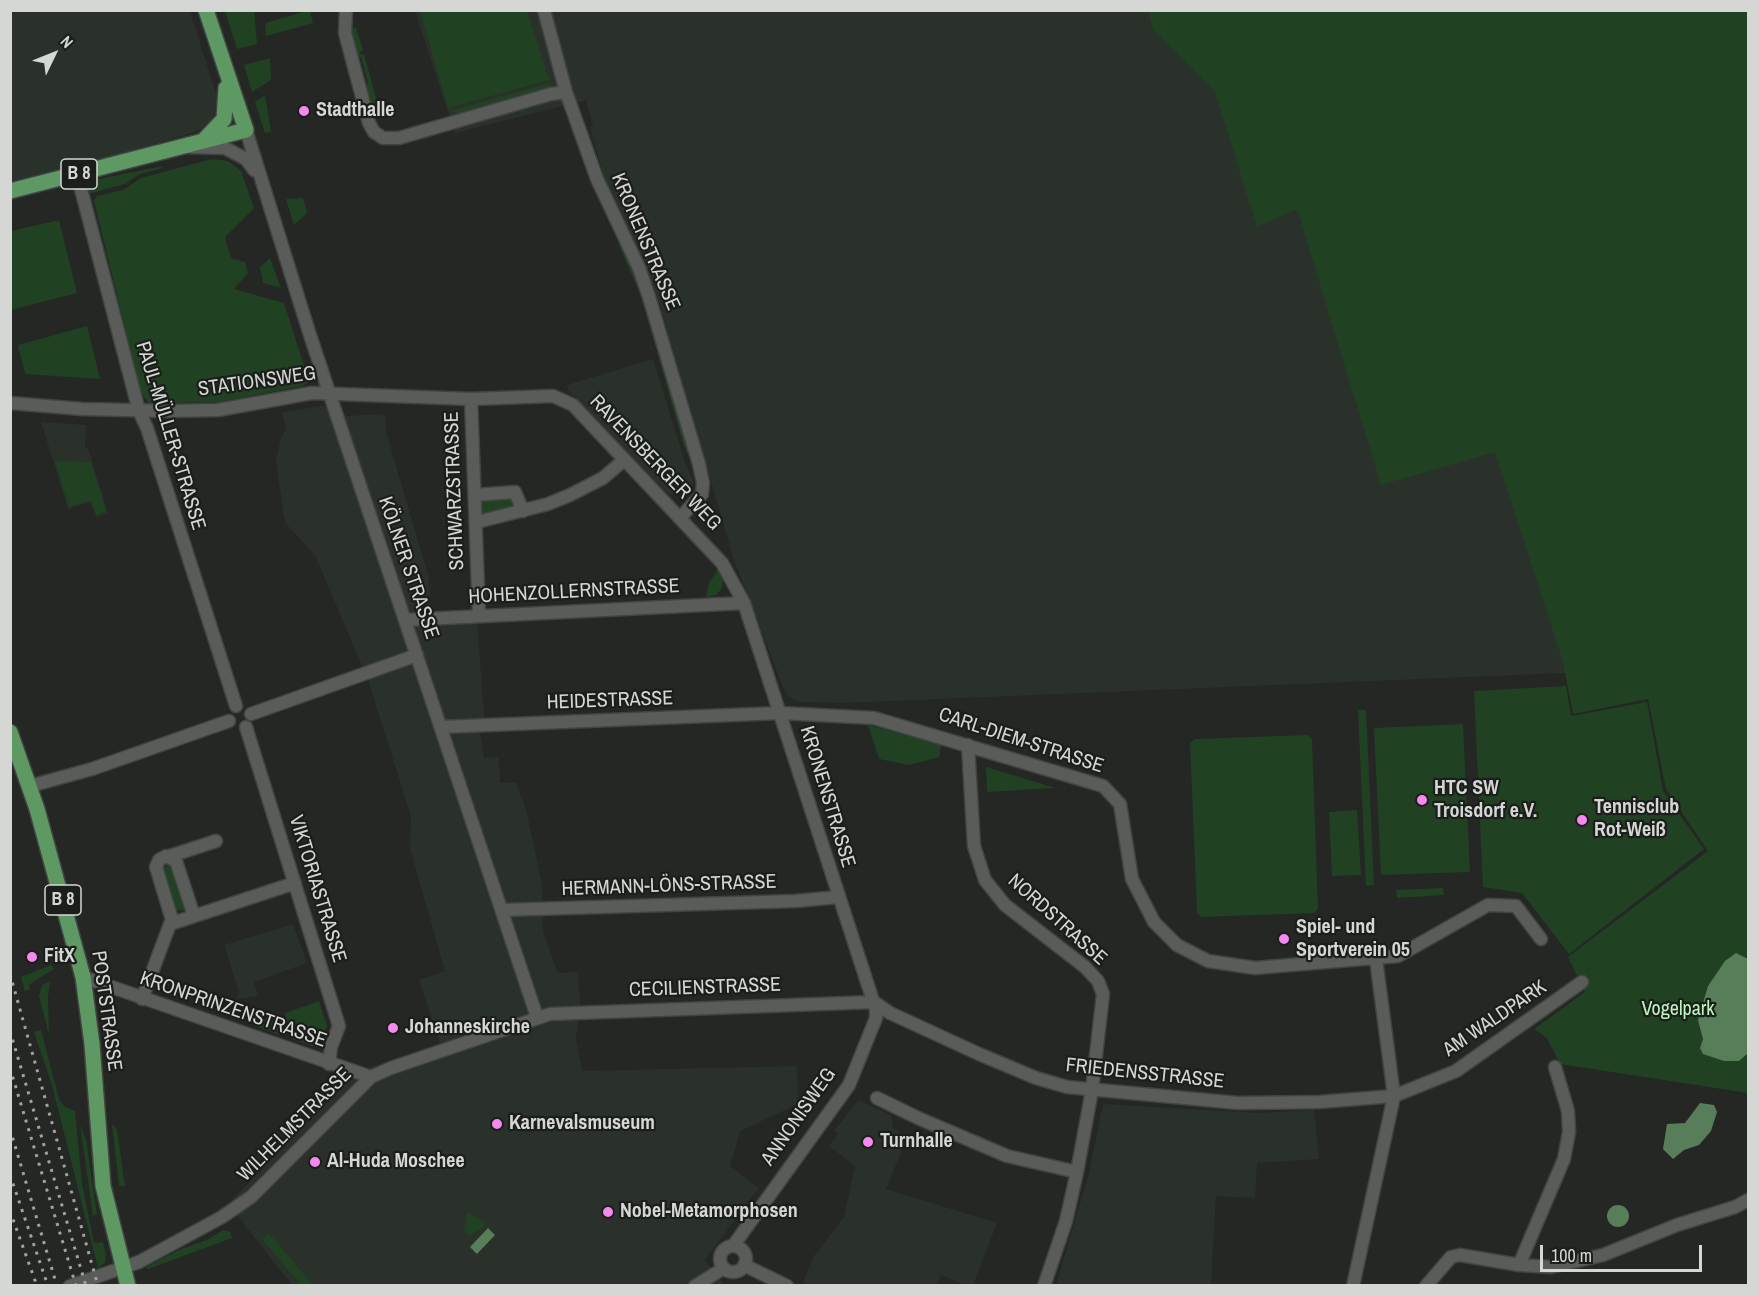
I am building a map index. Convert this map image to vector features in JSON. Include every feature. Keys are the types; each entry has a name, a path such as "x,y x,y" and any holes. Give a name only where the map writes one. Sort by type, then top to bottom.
{"main road":[{"path":"185,147 246,130 206,10"},
{"path":"202,142 217,129 224,119 227,101 225,70"},
{"name":"B 8","path":"10,191 185,147"},
{"name":"POSTSTRASSE","path":"10,732 30,786 83,977 92,1044 100,1165 109,1215 123,1268"},
{"name":"B 8","path":"123,1268 128,1286"}],"street":[{"path":"346,10 345,33 369,123 377,135 392,139 566,92"},
{"name":"KRONENSTRASSE","path":"544,10 566,92 597,179 646,287 699,464 703,483 702,494 680,518"},
{"name":"KÖLNER STRASSE","path":"246,130 329,392 537,1017"},
{"path":"185,147 225,148 238,154 261,178"},
{"name":"PAUL-MÜLLER-STRASSE","path":"77,174 139,411 147,428 236,706"},
{"name":"RAVENSBERGER WEG","path":"329,392 471,399 537,396 562,399 573,405 723,563 744,603"},
{"name":"STATIONSWEG","path":"10,403 139,411 218,410 329,392"},
{"name":"SCHWARZSTRASSE","path":"471,399 479,616"},
{"path":"477,522 523,511 589,486 624,460"},
{"path":"475,495 515,492 523,511"},
{"name":"KRONENSTRASSE","path":"744,603 874,1002"},
{"name":"HOHENZOLLERNSTRASSE","path":"405,620 744,603"},
{"path":"251,714 417,655"},
{"path":"236,706 245,707 251,714 251,720 246,727 234,727 229,721 229,712 236,706"},
{"name":"HEIDESTRASSE","path":"441,727 780,713"},
{"name":"CARL-DIEM-STRASSE","path":"780,713 874,718 1080,778 1111,793 1120,804 1130,870 1139,894 1158,928 1185,950 1208,961 1239,967 1376,959 1408,952 1488,905 1516,906 1541,939"},
{"path":"30,786 92,769 229,721"},
{"name":"VIKTORIASTRASSE","path":"246,727 339,1026 331,1047 329,1064"},
{"name":"NORDSTRASSE","path":"968,745 974,846 985,880 1005,905 1085,967 1098,981 1103,994 1092,1090 1077,1172 1066,1221 1044,1286"},
{"path":"173,923 156,867 161,857 216,841"},
{"path":"170,856 177,861 194,916"},
{"path":"142,999 169,926 295,883"},
{"name":"HERMANN-LÖNS-STRASSE","path":"502,910 796,901 838,897"},
{"path":"1353,1286 1394,1096 1376,959"},
{"name":"KRONPRINZENSTRASSE","path":"83,977 371,1077"},
{"name":"AM WALDPARK","path":"1394,1096 1468,1064 1582,982"},
{"name":"FRIEDENSSTRASSE","path":"874,1002 917,1026 1020,1072 1067,1087 1250,1104 1319,1102 1394,1096"},
{"name":"CECILIENSTRASSE","path":"537,1017 550,1014 874,1002"},
{"name":"ANNONISWEG","path":"733,1246 849,1085 876,1018 874,1002"},
{"name":"WILHELMSTRASSE","path":"70,1286 123,1268 201,1230 245,1202 371,1077 537,1017"},
{"path":"1518,1265 1564,1159 1569,1132 1568,1111 1555,1067"},
{"path":"877,1098 1007,1156 1077,1172"},
{"path":"1426,1286 1451,1257 1460,1255 1518,1265 1551,1267 1603,1255 1677,1225 1735,1207 1749,1200"},
{"path":"733,1246 744,1252 744,1265 732,1272 724,1268 720,1260 722,1252 733,1246"},
{"path":"744,1265 787,1286"},
{"path":"695,1286 724,1268"}],"shaded area":[{"path":"11,10 190,11 217,97 214,116 206,126 198,131 121,154 11,181"},
{"path":"415,11 1748,11 1565,673 843,703 798,702 786,695 734,560 653,282 608,182 590,127 593,126 586,100 455,133"},
{"path":"653,359 685,463 694,483 691,488 669,495 569,391 567,385"},
{"path":"323,406 345,416 385,414 386,432 429,578 431,622 477,620 484,717 480,733 484,758 499,757 500,783 516,783 526,809 542,884 543,932 558,973 578,972 580,1004 576,1039 582,1071 797,1066 798,1104 740,1131 730,1166 759,1188 705,1260 724,1285 292,1285 228,1204 345,1084 371,1067 440,1043 419,980 445,971 410,849 411,816 368,680 315,555 287,525 284,516 276,461 281,437 286,430 282,412"},
{"path":"41,422 86,425 85,448 88,449 108,513 96,517 90,502 68,509"},
{"path":"293,924 307,963 254,982 258,996 236,999 239,992 224,945"},
{"path":"1736,953 1748,959 1747,1054 1739,1061 1724,1061 1703,1054 1700,1048 1703,1039 1698,1020 1708,986 1725,961"},
{"path":"858,1100 891,1115 893,1128 899,1131 904,1145 886,1189 997,1223 973,1285 965,1285 941,1275 936,1285 812,1286 803,1282 814,1256 844,1217 855,1166 829,1146 838,1133 834,1131"},
{"path":"1700,1103 1714,1105 1717,1112 1711,1131 1699,1145 1684,1150 1673,1159 1663,1149 1667,1124 1685,1123"},
{"path":"1103,1104 1258,1113 1314,1110 1319,1159 1257,1163 1255,1198 1216,1196 1211,1285 1056,1285 1089,1173"},
{"path":"1614,1205 1622,1205 1629,1212 1629,1220 1622,1227 1614,1227 1607,1220 1607,1212"},
{"path":"488,1228 495,1235 477,1254 470,1247"}],"green space":[{"path":"310,10 313,23 266,36 265,23"},
{"path":"225,11 254,11 257,44 237,49"},
{"path":"420,11 527,11 549,80 448,108"},
{"name":"Vogelpark","path":"1148,11 1748,11 1748,1093 1560,1064 1547,1038 1534,1029 1585,992 1568,957 1708,851 1666,789 1648,699 1573,714 1563,662 1495,452 1381,485 1297,209 1257,227 1215,92 1153,29"},
{"path":"356,27 363,50 360,52 361,55 364,54 378,105 368,108 362,85 368,83 361,57 354,58 350,34 351,29"},
{"path":"270,58 271,80 252,92 244,65"},
{"path":"550,83 551,88 509,101 460,114 449,111"},
{"path":"265,95 271,132 265,133 255,102"},
{"path":"589,127 611,190 650,274 702,450 652,285 609,190"},
{"path":"212,159 228,161 241,171 254,208 225,237 231,258 245,262 248,273 234,289 284,303 309,381 303,386 219,402 149,403 141,393 94,201 97,196 123,190 141,178"},
{"path":"163,166 163,168 140,174 125,184 88,194 87,187 93,180"},
{"path":"303,198 307,213 294,225 286,199"},
{"path":"59,220 77,293 11,310 11,231"},
{"path":"618,243 622,245 639,282 695,470 684,446 641,296"},
{"path":"270,258 281,288 263,283 260,267"},
{"path":"87,326 100,379 25,374 18,345"},
{"path":"55,461 91,462 106,511 96,515 91,500 69,507"},
{"path":"512,499 515,507 487,515 481,511 480,504 484,501"},
{"path":"718,569 723,579 722,588 716,595 706,597 709,583"},
{"name":"Tennisclub Rot-Weiß","path":"1566,686 1571,716 1647,702 1663,791 1704,849 1569,954 1522,893 1483,887 1474,691"},
{"path":"1358,710 1366,710 1374,885 1366,886"},
{"name":"HTC SW Troisdorf e.V.","path":"1463,724 1470,872 1381,875 1374,728"},
{"path":"868,725 941,745 939,757 909,765 879,759"},
{"path":"1308,735 1312,740 1318,909 1314,913 1201,917 1197,912 1190,743 1195,739"},
{"path":"986,767 1039,783 1055,788 987,792"},
{"path":"1357,810 1361,875 1332,876 1329,812"},
{"path":"168,865 174,867 186,906 183,911 174,909 162,868"},
{"path":"1443,888 1444,895 1397,898 1396,890"},
{"path":"51,965 54,969 29,985 30,989 25,991 21,977"},
{"path":"50,981 49,1035 39,996 42,985"},
{"path":"319,1001 327,1026 321,1044 315,1047 292,1039 285,1013"},
{"path":"271,1017 272,1020 278,1018 282,1030 280,1035 255,1026 254,1023"},
{"path":"41,1030 59,1099 65,1107 75,1111 82,1183 94,1243 103,1242 106,1255 105,1263 98,1268 52,1085 34,1032"},
{"path":"80,1124 86,1140 97,1214 93,1216"},
{"path":"112,1124 117,1130 125,1186 119,1186"},
{"path":"467,1212 485,1222 484,1227 469,1236 464,1232"},
{"path":"223,1230 230,1232 232,1238 148,1269 146,1267 181,1249 207,1240"},
{"path":"269,1233 313,1285 301,1285 262,1239"}],"railway":[{"path":"10,974 98,1286"},
{"path":"10,1031 86,1286"},
{"path":"10,1068 76,1286"},
{"path":"10,1129 57,1286"},
{"path":"10,1175 48,1286"},
{"path":"10,1211 37,1286"}],"place":[{"name":"Stadthalle","path":"304,111"},
{"name":"HTC SW Troisdorf e.V.","path":"1422,800"},
{"name":"Tennisclub Rot-Weiß","path":"1582,820"},
{"name":"Spiel- und Sportverein 05","path":"1284,939"},
{"name":"FitX","path":"32,957"},
{"name":"Johanneskirche","path":"393,1028"},
{"name":"Karnevalsmuseum","path":"497,1124"},
{"name":"Turnhalle","path":"868,1142"},
{"name":"Al-Huda Moschee","path":"315,1162"},
{"name":"Nobel-Metamorphosen","path":"608,1212"}]}
